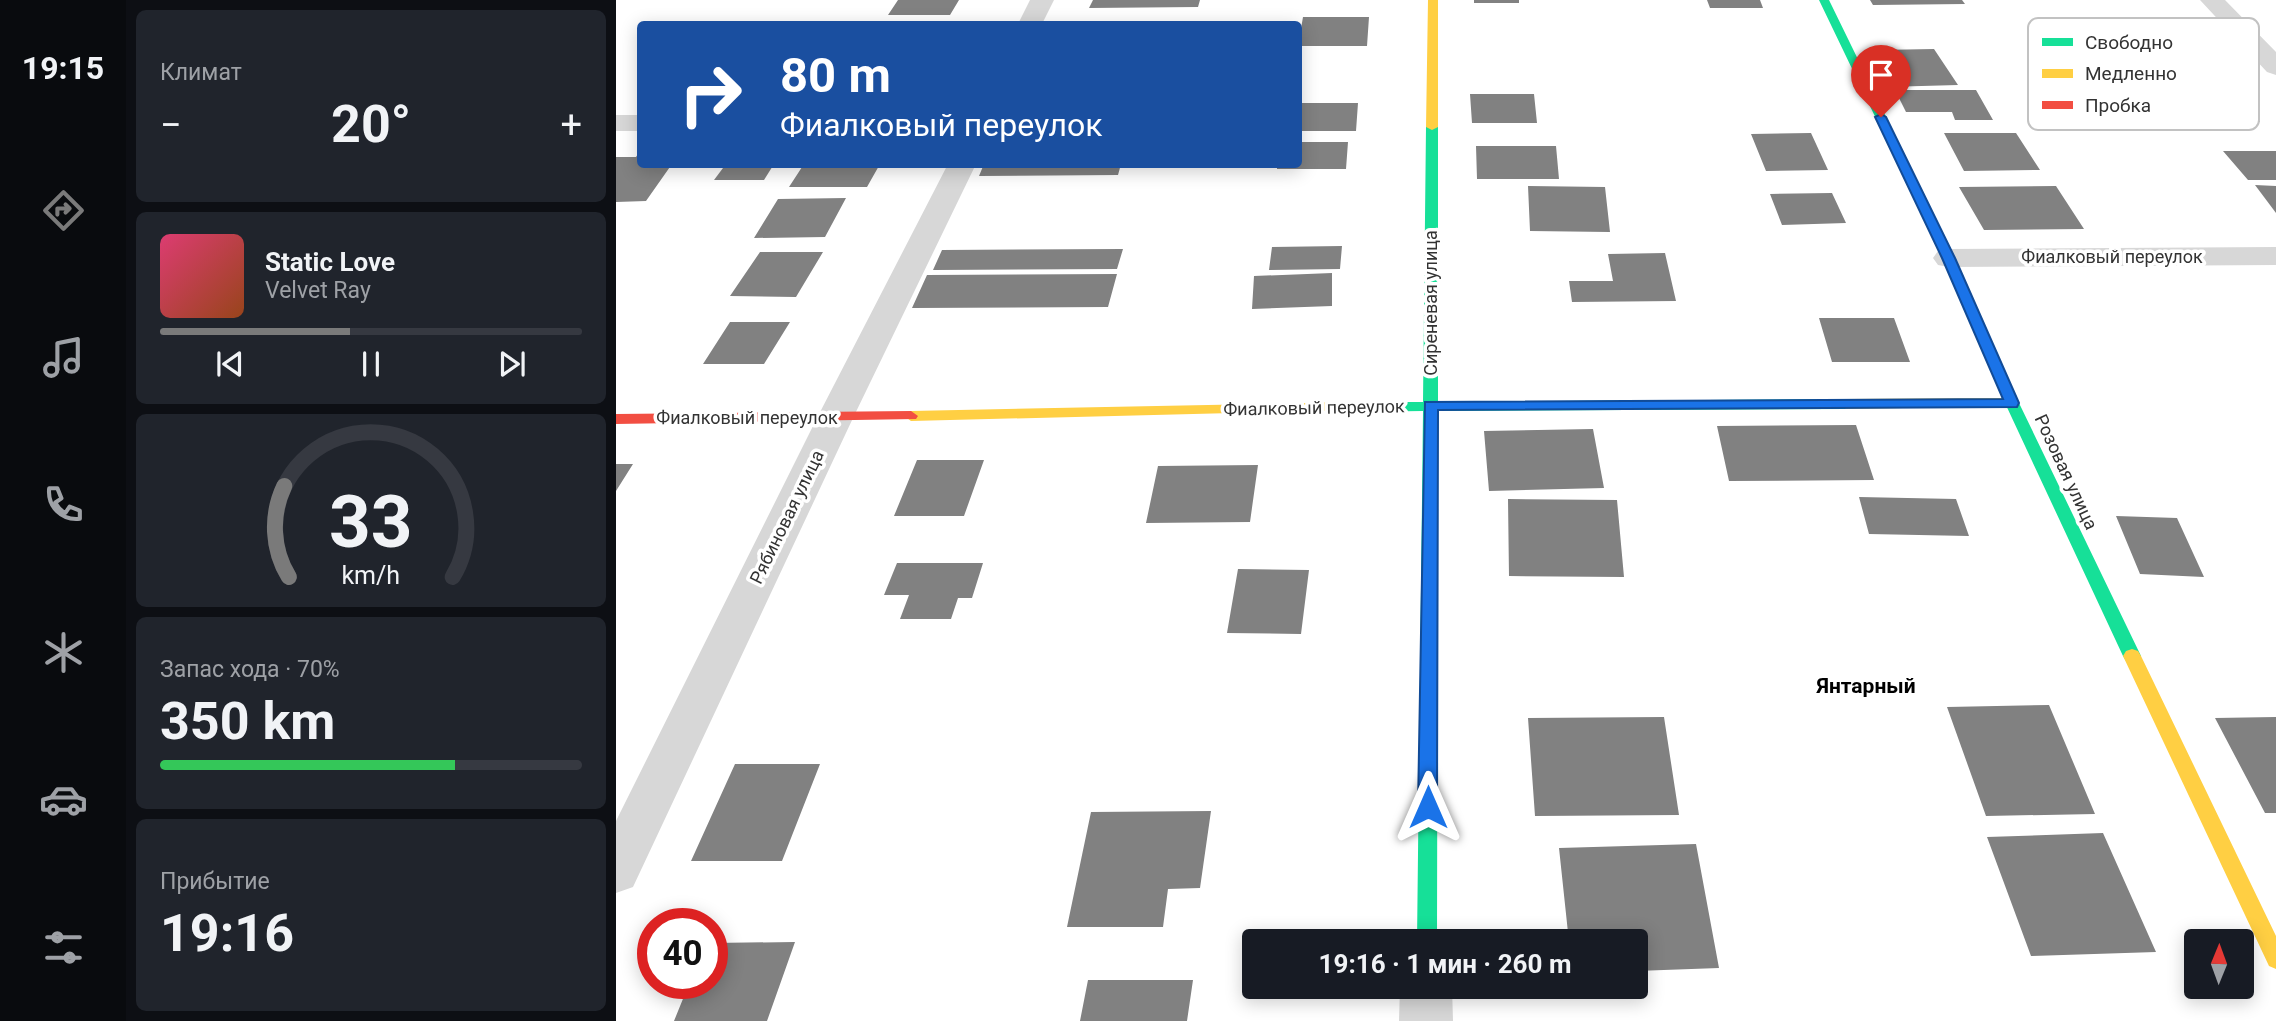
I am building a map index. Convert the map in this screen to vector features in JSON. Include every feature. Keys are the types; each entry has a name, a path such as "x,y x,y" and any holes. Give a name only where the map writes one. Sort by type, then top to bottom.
{"street":[{"path":"1032,21 1042,0"},
{"name":"Сиреневая улица","path":"1427,929 1433,0"},
{"name":"Розовая улица","path":"1824,0 1949,258 2012,403 2276,959"},
{"path":"2212,0 2229,18"},
{"path":"2259,49 2276,67"},
{"path":"616,123 637,123"},
{"name":"Рябиновая улица","path":"616,871 835,418 960,168"},
{"name":"Фиалковый переулок","path":"1949,258 2276,256"},
{"name":"Фиалковый переулок","path":"616,419 835,418 1430,405 2012,403"},
{"path":"1426,999 1426,1021"}],"building":[{"path":"898,0 959,0 950,15 888,15"},
{"path":"1093,0 1200,0 1198,7 1089,8"},
{"path":"1474,0 1519,0 1519,3 1474,3"},
{"path":"1707,0 1760,0 1763,8 1710,8"},
{"path":"1870,0 1962,0 1965,4 1873,5"},
{"path":"1303,17 1369,17 1367,46 1302,46"},
{"path":"1934,49 1958,85 1885,87 1876,71 1890,71 1878,50"},
{"path":"1895,90 1976,90 1993,120 1955,120 1952,112 1906,112"},
{"path":"1470,94 1534,94 1537,123 1472,123"},
{"path":"1302,103 1358,103 1356,131 1302,131"},
{"path":"1811,133 1828,170 1766,171 1751,134"},
{"path":"1944,133 2016,133 2040,170 1964,171"},
{"path":"1302,142 1348,142 1346,169 1277,169 1302,168"},
{"path":"1476,146 1556,146 1559,179 1477,179"},
{"path":"2223,151 2276,151 2276,180 2248,180"},
{"path":"616,157 636,157 637,168 669,168 646,201 616,202"},
{"path":"723,168 772,168 764,180 714,180"},
{"path":"801,168 878,168 867,187 789,187"},
{"path":"982,168 1120,168 1118,175 979,176"},
{"path":"2255,185 2276,186 2276,213"},
{"path":"1528,186 1605,187 1610,232 1530,231"},
{"path":"2056,186 2084,229 1984,230 1959,187"},
{"path":"1832,193 1846,223 1782,225 1770,194"},
{"path":"846,198 825,237 754,238 778,199"},
{"path":"1342,246 1340,269 1269,270 1272,247"},
{"path":"1123,249 1117,269 933,270 942,250"},
{"path":"760,252 823,252 796,297 730,296"},
{"path":"1665,253 1676,301 1572,302 1569,281 1613,281 1608,254"},
{"path":"1332,273 1332,306 1252,309 1254,276"},
{"path":"1117,274 1108,307 912,308 927,275"},
{"path":"1819,318 1894,318 1910,362 1832,362"},
{"path":"730,322 790,322 764,364 703,364"},
{"path":"1856,425 1874,480 1729,481 1717,426"},
{"path":"1593,429 1604,488 1489,491 1484,431"},
{"path":"917,460 984,460 964,516 894,516"},
{"path":"616,464 633,464 616,491"},
{"path":"1258,465 1250,522 1146,523 1158,466"},
{"path":"1859,497 1956,499 1969,536 1869,534"},
{"path":"1508,499 1617,500 1624,577 1509,576"},
{"path":"2116,516 2177,518 2204,577 2140,574"},
{"path":"897,563 983,563 972,598 958,598 951,619 900,619 909,595 884,595"},
{"path":"1238,569 1309,570 1301,634 1227,633"},
{"path":"2049,705 2095,814 1986,816 1947,707"},
{"path":"1664,717 1679,815 1535,816 1528,718"},
{"path":"2276,717 2276,813 2265,813 2215,718"},
{"path":"735,764 820,764 782,861 691,861"},
{"path":"1211,811 1200,888 1168,889 1163,927 1067,927 1091,812"},
{"path":"2103,833 2156,952 2031,956 1987,837"},
{"path":"1696,844 1719,968 1648,971 1648,929 1568,929 1559,848"},
{"path":"795,942 767,1021 674,1021 683,999 728,999 728,943"},
{"path":"1088,980 1193,980 1187,1021 1080,1021"}],"traffic: fast":[{"path":"1824,0 1949,258 2012,403 2132,656"},
{"path":"1427,929 1432,127"},
{"path":"1352,407 1846,404"}],"traffic: slow":[{"path":"1432,127 1433,0"},
{"path":"1846,404 2012,403"},
{"path":"911,416 1352,407"},
{"path":"2132,656 2276,959"}],"traffic: jam":[{"path":"616,419 911,416"}],"district":[{"name":"Янтарный","path":"1866,686"}],"route":[{"path":"1428,807 1430,405 2012,403 1949,258 1881,117"}]}
